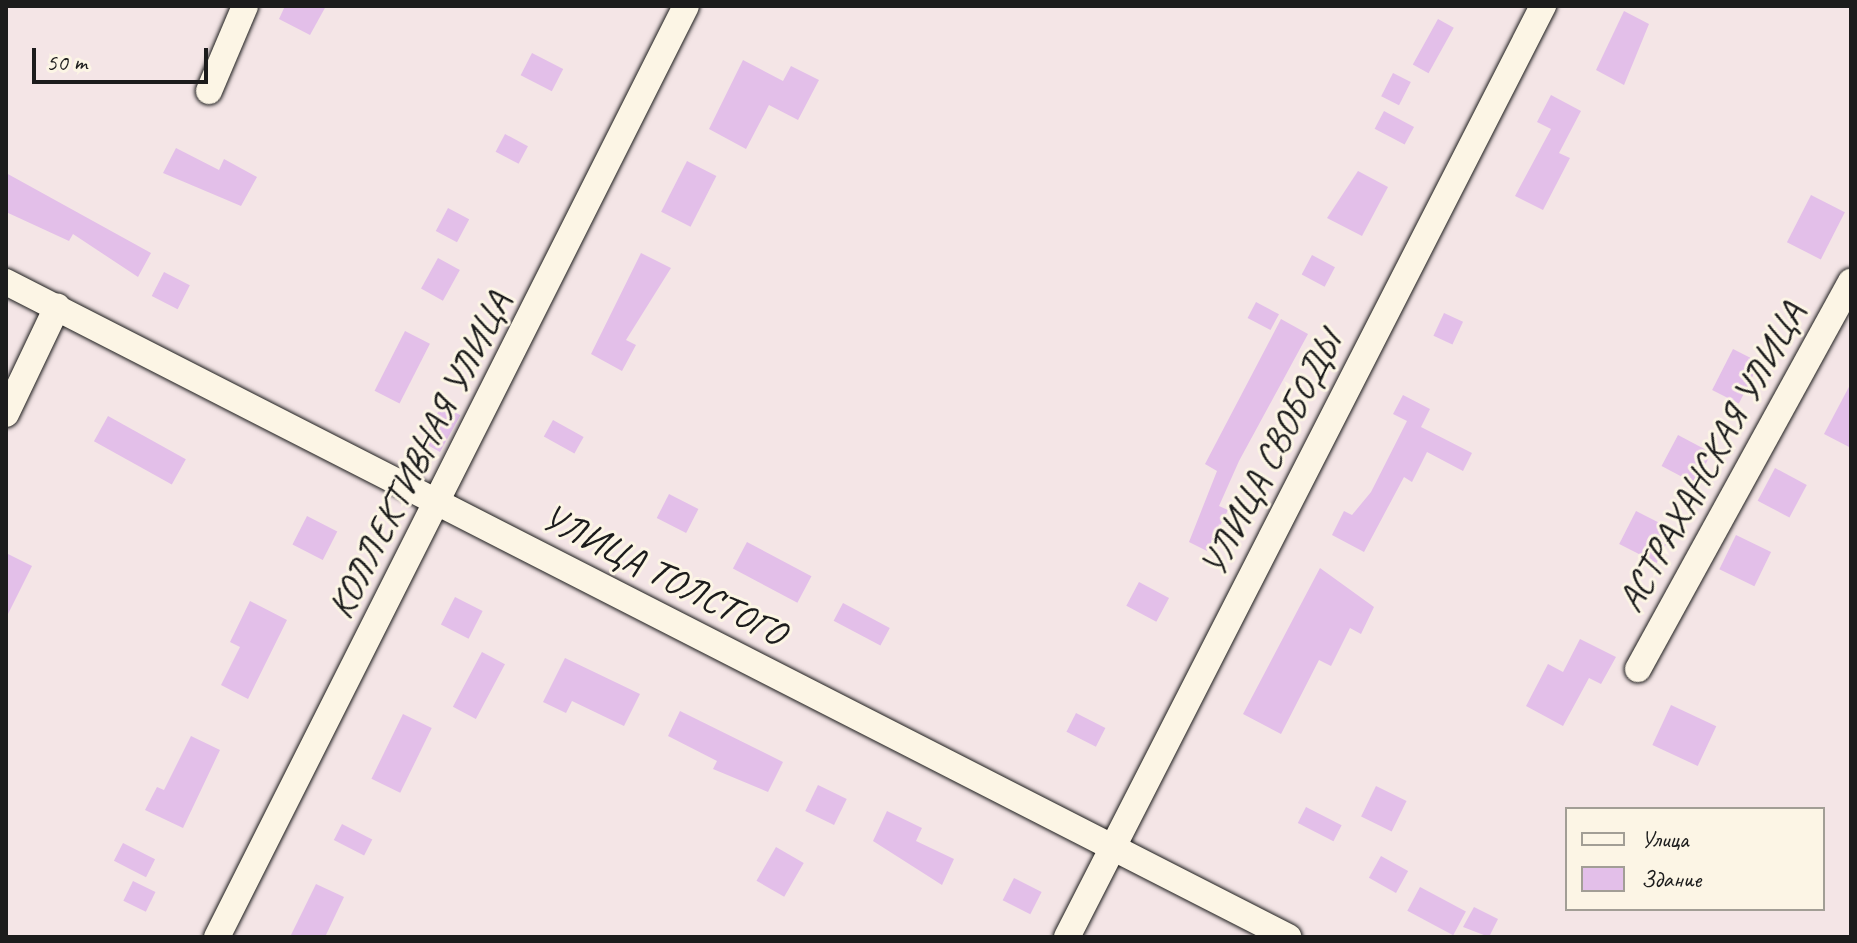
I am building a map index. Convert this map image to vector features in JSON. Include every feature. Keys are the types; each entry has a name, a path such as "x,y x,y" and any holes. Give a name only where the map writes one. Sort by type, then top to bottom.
{"street":[{"path":"209,91 245,6"},
{"name":"КОЛЛЕКТИВНАЯ УЛИЦА","path":"217,937 440,503 686,6"},
{"name":"УЛИЦА СВОБОДЫ","path":"1067,937 1543,6"},
{"name":"УЛИЦА ТОЛСТОГО","path":"6,282 1288,937"},
{"name":"АСТРАХАНСКАЯ УЛИЦА","path":"1638,669 1851,282"},
{"path":"6,414 57,307"}],"building":[{"path":"285,6 326,6 310,35 279,19"},
{"path":"1624,11 1649,24 1624,85 1596,70"},
{"path":"1438,19 1454,28 1429,73 1413,64"},
{"path":"532,53 563,69 552,91 521,75"},
{"path":"743,60 783,81 791,66 819,80 798,120 769,105 746,149 709,129"},
{"path":"1393,73 1411,82 1399,105 1381,96"},
{"path":"1551,95 1581,111 1559,153 1570,158 1543,210 1515,196 1551,129 1537,122"},
{"path":"1384,111 1414,127 1405,145 1375,129"},
{"path":"505,134 528,146 519,164 496,152"},
{"path":"176,148 219,170 224,159 257,177 241,206 163,173"},
{"path":"687,161 716,176 691,227 661,212"},
{"path":"1358,171 1388,187 1362,236 1327,218"},
{"path":"6,173 151,253 138,277 73,234 69,241 6,212"},
{"path":"1811,195 1845,212 1821,259 1787,242"},
{"path":"448,208 469,219 457,242 436,231"},
{"path":"641,253 671,268 626,340 636,345 622,371 591,354"},
{"path":"1312,255 1335,267 1325,287 1302,274"},
{"path":"438,258 460,270 443,301 421,289"},
{"path":"164,272 190,285 178,309 152,296"},
{"path":"1256,302 1279,314 1271,330 1248,318"},
{"path":"1444,313 1463,322 1452,345 1433,336"},
{"path":"1281,319 1308,334 1239,461 1219,506 1228,510 1207,551 1189,542 1217,471 1205,464"},
{"path":"405,331 430,344 400,403 375,391"},
{"path":"1733,349 1760,363 1739,404 1712,390"},
{"path":"1851,383 1851,448 1824,434"},
{"path":"1403,395 1430,409 1421,427 1472,453 1463,471 1427,452 1412,482 1404,477 1364,552 1332,535 1344,511 1352,515 1371,492 1407,421 1393,414"},
{"path":"442,405 460,415 440,452 422,442"},
{"path":"108,416 186,459 172,485 94,441"},
{"path":"553,420 584,437 574,454 544,437"},
{"path":"1678,435 1712,453 1695,484 1662,466"},
{"path":"1775,468 1807,485 1789,518 1758,501"},
{"path":"669,494 698,509 686,533 657,518"},
{"path":"1636,511 1673,530 1657,563 1619,544"},
{"path":"307,516 337,531 323,560 292,545"},
{"path":"1736,535 1771,552 1754,586 1719,569"},
{"path":"747,542 811,576 797,603 733,568"},
{"path":"6,553 32,566 6,618"},
{"path":"1320,568 1374,607 1361,634 1350,628 1331,666 1319,660 1281,734 1243,714"},
{"path":"1139,582 1169,598 1156,622 1126,606"},
{"path":"455,597 483,611 469,639 441,625"},
{"path":"250,601 287,620 248,699 221,685 240,647 230,642"},
{"path":"843,603 890,628 880,646 834,621"},
{"path":"1580,639 1616,657 1601,684 1589,678 1563,726 1526,706 1548,664 1563,672"},
{"path":"482,652 505,664 476,719 453,707"},
{"path":"565,658 640,694 624,726 572,701 566,713 543,702"},
{"path":"1671,705 1716,726 1698,766 1652,745"},
{"path":"680,711 783,762 768,792 713,769 717,761 668,736"},
{"path":"1076,713 1105,728 1096,747 1066,732"},
{"path":"403,714 432,728 400,793 371,779"},
{"path":"191,736 220,750 183,828 145,810 157,787 164,790"},
{"path":"818,785 847,799 834,825 805,811"},
{"path":"1376,786 1407,801 1392,831 1361,817"},
{"path":"1306,807 1342,825 1333,841 1298,823"},
{"path":"887,811 922,828 916,841 954,859 942,885 873,841"},
{"path":"342,824 372,839 364,855 334,840"},
{"path":"123,843 155,859 146,877 114,861"},
{"path":"776,847 804,863 784,897 756,881"},
{"path":"1381,856 1408,871 1396,893 1369,878"},
{"path":"1014,878 1042,892 1030,914 1003,900"},
{"path":"133,881 155,892 146,912 123,901"},
{"path":"316,884 344,897 325,937 290,937"},
{"path":"1420,887 1466,911 1453,935 1407,911"},
{"path":"1474,907 1498,919 1489,937 1463,927"}]}
